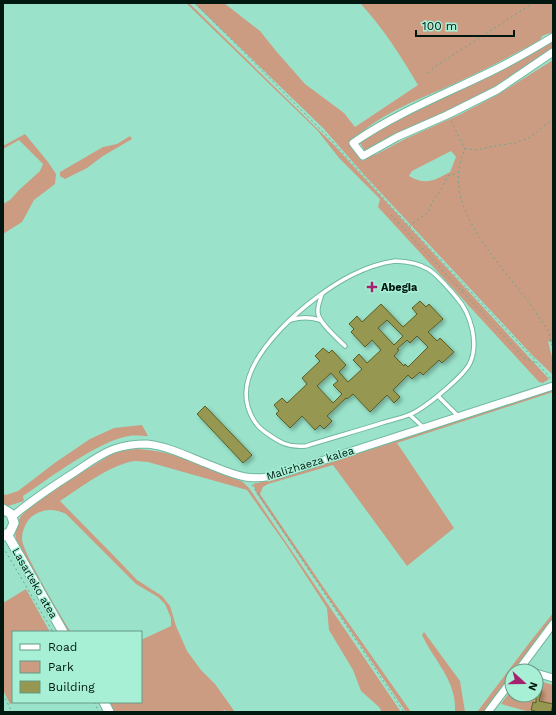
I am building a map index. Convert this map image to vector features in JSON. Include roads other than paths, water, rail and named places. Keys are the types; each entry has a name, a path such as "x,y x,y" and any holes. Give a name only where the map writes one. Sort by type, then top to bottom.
{"street":[{"path":"553,37 496,69 403,112 373,129 353,143 363,156 397,137 447,115 497,90 553,52"},
{"name":"Malizhaeza kalea","path":"13,516 32,501 99,456 114,449 132,445 148,444 160,447 235,476 247,478 271,477 553,386"},
{"path":"3,509 8,511 13,516 13,526 5,535"},
{"name":"Lasarteko atea","path":"5,535 62,631"},
{"path":"524,663 553,624"},
{"path":"488,712 504,691"},
{"path":"104,703 109,712"}],"lane":[{"path":"405,261 426,267 436,274 460,302 468,315 474,342 473,356 469,365 438,396 410,415 306,446 295,447 286,445 263,430 255,422 246,402 246,389 251,371 262,350 289,320 322,293 351,275 371,266 383,263 405,261"},
{"path":"322,293 318,305 320,320 345,346"},
{"path":"289,320 311,317 320,320"},
{"path":"438,396 458,416"},
{"path":"410,415 424,427"}],"place":[{"name":"Abegia","path":"372,287"}]}
